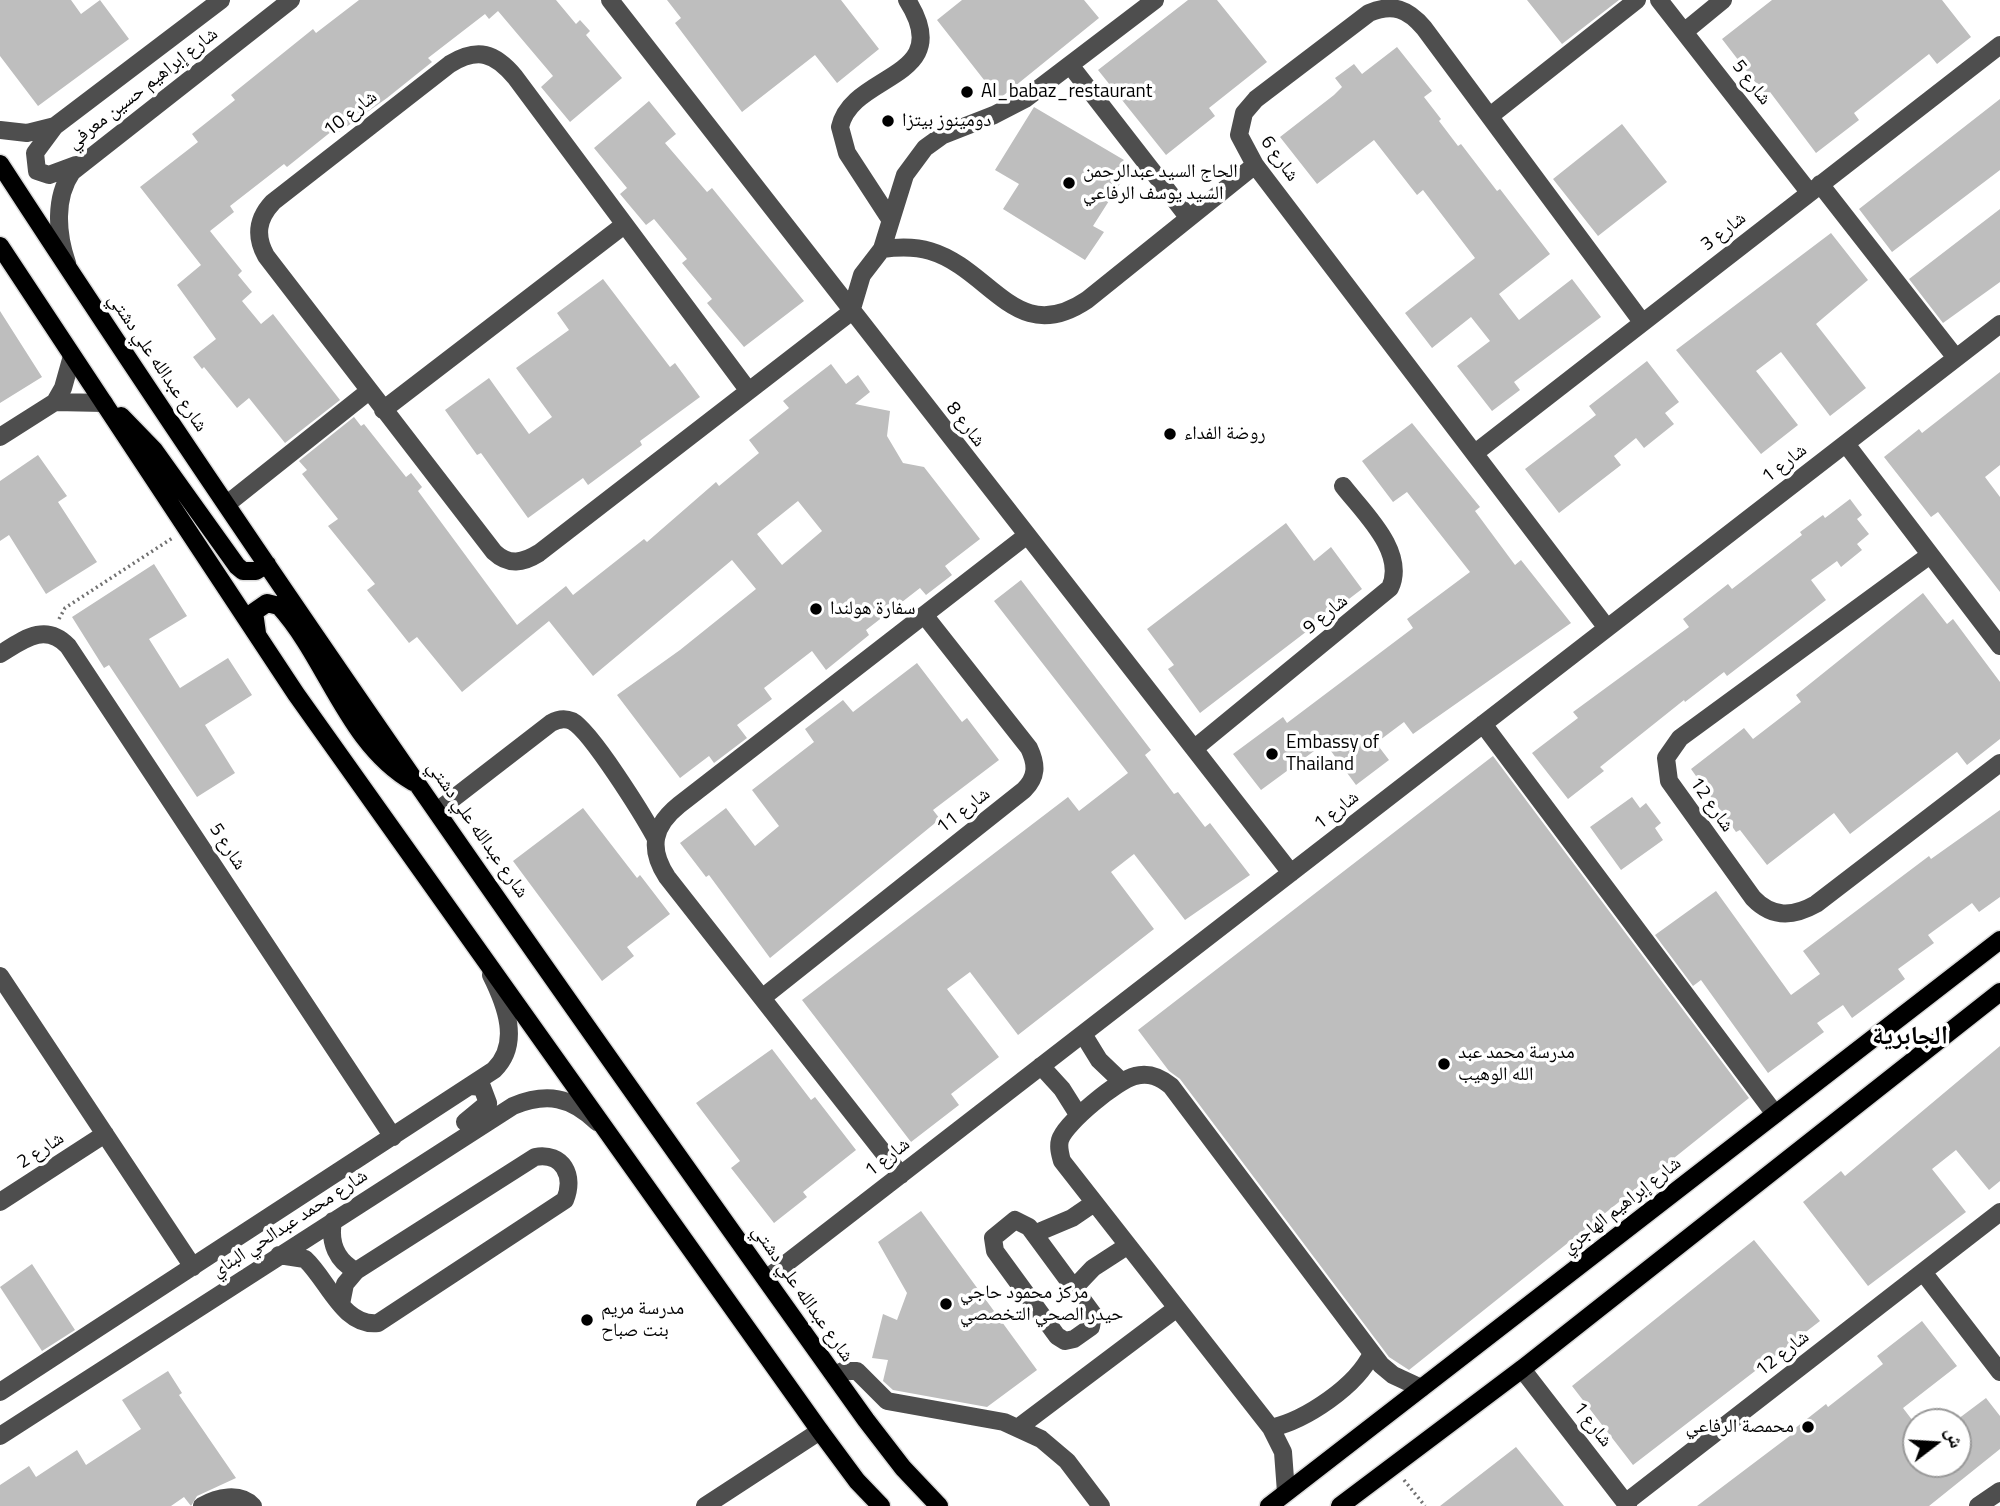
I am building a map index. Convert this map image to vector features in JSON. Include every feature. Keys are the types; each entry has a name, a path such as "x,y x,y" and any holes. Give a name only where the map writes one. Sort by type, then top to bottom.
{"main road":[{"name":"شارع عبدالله علي دشتي","path":"0,164 267,564 437,811 835,1376 903,1468 939,1506"},
{"path":"0,246 296,694 820,1431 857,1481 881,1506"},
{"path":"104,403 131,425 154,450 237,566 243,571 256,570 267,564"},
{"path":"257,634 254,611 267,603 279,606 369,744 391,768 419,785"},
{"name":"شارع إبراهيم الهاجري","path":"1269,1506 2000,940"},
{"path":"1935,1043 2000,985"},
{"path":"1340,1506 1522,1369 2000,992"}],"street":[{"name":"شارع إبراهيم حسين معرفي","path":"0,130 27,133 55,126 221,0"},
{"name":"شارع إبراهيم حسين معرفي","path":"71,273 62,247 59,205 68,177 83,161 291,0"},
{"name":"شارع 8","path":"610,0 1291,873"},
{"path":"890,219 847,153 840,127 850,108 902,68 919,49 923,38 922,27 907,0"},
{"path":"851,312 862,275 882,249 905,175 925,148 943,135 1007,109 1155,0"},
{"path":"1490,117 1637,0"},
{"name":"شارع 5","path":"1660,0 1956,358"},
{"path":"1684,32 1723,0"},
{"name":"شارع 6","path":"1608,628 1255,165 1239,135 1241,120 1249,106 1361,19 1383,8 1396,8 1415,18 1642,322"},
{"name":"شارع 3","path":"1475,453 2000,45"},
{"name":"شارع 10","path":"748,390 506,66 497,58 479,52 450,64 273,202 260,221 259,240 266,256 383,411 494,552 505,561 517,562 539,552 851,312"},
{"path":"1070,65 1188,217"},
{"path":"55,126 36,153 37,171 43,175 54,174 83,161"},
{"path":"882,249 905,247 932,251 961,267 1013,306 1032,316 1063,313 1078,305 1255,165"},
{"path":"383,411 624,225"},
{"name":"شارع 1","path":"766,1279 2000,325"},
{"path":"0,437 54,402 66,380 72,356"},
{"path":"227,504 369,391"},
{"path":"54,402 104,403"},
{"path":"1846,444 2000,646"},
{"name":"شارع 9","path":"1195,748 1390,588 1395,573 1391,554 1343,485"},
{"path":"901,1175 667,877 654,853 655,837 675,808 1026,536"},
{"name":"شارع 12","path":"1930,555 1680,738 1666,758 1669,781 1753,898 1768,911 1784,914 1815,904 2000,763"},
{"name":"شارع 11","path":"762,998 1024,790 1033,779 1035,763 1029,748 925,616"},
{"path":"0,654 30,636 52,634"},
{"name":"شارع 5","path":"52,634 64,641 77,657 393,1137"},
{"path":"437,811 551,723 566,720 577,724 611,768 655,837"},
{"path":"1483,724 1774,1114"},
{"name":"شارع محمد عبدالحي البناي","path":"0,1392 501,1064 508,1052 510,1038 501,999 482,956"},
{"path":"0,976 193,1267"},
{"path":"1083,1034 1100,1060 1122,1082"},
{"path":"1041,1066 1062,1089 1079,1116"},
{"path":"1286,1492 1283,1452 1271,1428 1062,1161 1059,1150 1065,1129 1122,1082 1145,1075 1155,1076 1171,1086 1372,1353 1393,1375 1421,1388"},
{"path":"284,1252 332,1210 482,1110 488,1103 486,1092 482,1087 471,1086"},
{"name":"شارع محمد عبدالحي البناي","path":"0,1436 502,1112 541,1097 562,1098 582,1109 607,1133"},
{"name":"شارع 2","path":"0,1202 105,1134"},
{"path":"284,1252 305,1259 341,1304 357,1321 364,1324 378,1322 565,1200 570,1187 568,1173 560,1161 548,1154 535,1157 356,1271 345,1284 341,1304"},
{"path":"1034,1234 1072,1218 1094,1203"},
{"name":"شارع 12","path":"1627,1504 2000,1212"},
{"path":"1015,1220 1025,1223 1074,1288 1093,1314 1093,1323 1088,1330 1065,1341 1057,1336 993,1246 995,1235 1015,1220"},
{"path":"333,1221 331,1233 335,1250 342,1264 356,1271"},
{"path":"1074,1288 1093,1268 1127,1246"},
{"path":"1923,1272 2000,1372"},
{"path":"1019,1427 1177,1308"},
{"path":"1271,1428 1301,1419 1357,1376 1372,1353"},
{"name":"شارع 1","path":"1522,1369 1627,1504"},
{"path":"835,1376 843,1371 857,1371 887,1401 1019,1427 1055,1449 1101,1506"},
{"path":"707,1506 820,1431"},
{"path":"1978,1506 2000,1491"},
{"path":"202,1506 212,1500 236,1497 253,1506"}],"path":[{"path":"52,634 65,608 187,528"}],"building":[{"path":"0,0 71,0 81,14 100,0 129,39 38,106 0,56"},
{"path":"359,0 556,0 576,24 580,20 590,31 586,35 622,78 570,122 541,87 553,76 498,11 489,19 485,14 428,58 432,62 387,98 335,135 332,131 287,167 284,164 230,206 234,212 210,231 242,271 238,275 252,292 242,301 261,324 273,314 340,400 285,443 249,398 237,408 193,357 216,339 177,285 201,265 140,187 198,142 192,134 235,100 231,95 313,29 316,33"},
{"path":"667,0 841,0 879,49 837,83 815,55 742,112 675,23 681,18"},
{"path":"962,0 1084,0 1099,18 999,99 937,20"},
{"path":"1188,0 1217,0 1267,62 1209,108 1215,116 1166,155 1098,70"},
{"path":"1527,0 1619,0 1562,44"},
{"path":"1772,0 1942,0 1971,37 1937,64 1929,54 1854,113 1859,120 1816,153 1770,92 1766,96 1722,39"},
{"path":"1397,47 1432,91 1424,97 1441,119 1439,121 1458,146 1461,144 1497,191 1500,189 1550,254 1499,294 1519,320 1572,279 1601,317 1514,382 1520,390 1492,411 1457,366 1490,341 1471,317 1432,348 1405,313 1475,258 1423,190 1417,195 1374,140 1317,184 1280,137 1342,87 1335,78 1354,64 1362,74"},
{"path":"2000,99 2000,170 1892,252 1859,209"},
{"path":"649,101 676,134 665,143 707,192 712,188 804,301 744,347 707,303 712,299 682,263 687,259 654,219 646,225 620,194 627,188 594,148"},
{"name":"الحاج السيد عبدالرحمن السيد يوسف الرفاعي","path":"1034,107 1124,160 1113,178 1121,182 1093,226 1104,232 1085,260 1003,209 1019,184 995,170"},
{"path":"1622,124 1667,182 1598,236 1553,179"},
{"path":"2000,209 2000,282 1943,323 1909,279"},
{"path":"1831,233 1868,280 1816,324 1866,388 1830,416 1781,352 1756,371 1798,425 1761,454 1676,350"},
{"path":"603,279 670,367 675,363 700,397 640,441 642,445 588,485 583,478 528,518 481,453 477,455 445,410 489,378 529,434 552,417 516,368 569,330 557,313"},
{"path":"0,311 42,377 0,403"},
{"path":"1647,361 1679,402 1665,413 1674,424 1644,448 1636,438 1614,456 1621,465 1559,513 1525,469 1596,415 1589,406"},
{"path":"831,364 846,384 858,375 870,392 855,404 890,411 887,436 903,463 924,467 980,539 945,566 952,575 926,595 920,588 866,630 869,635 826,670 812,651 764,688 772,699 737,725 747,738 714,763 709,756 680,778 617,695 680,650 756,589 732,560 593,676 549,621 462,692 417,637 409,643 367,590 375,584 328,526 338,519 302,474 307,470 299,461 354,417 361,426 364,424 406,477 411,473 422,487 418,491 517,625 566,586 573,595 644,539 647,542 716,482 719,486 759,453 749,440 789,408 783,401","holes":["798,501 822,531 782,565 757,534"]},
{"path":"2000,372 2000,465 1985,477 2000,497 2000,592 1938,512 1931,517 1884,457 1919,429 1922,433"},
{"path":"1412,423 1480,507 1475,511 1515,565 1521,560 1571,623 1413,734 1404,722 1376,743 1389,760 1356,785 1325,743 1261,790 1233,754 1283,717 1287,723 1413,628 1407,619 1470,572 1407,492 1393,502 1362,461"},
{"path":"38,455 67,496 58,502 97,562 46,594 9,535 0,541 0,481"},
{"path":"1850,499 1862,515 1857,519 1869,534 1857,544 1862,550 1841,567 1837,561 1811,580 1826,600 1727,676 1724,672 1685,702 1684,700 1600,767 1604,771 1568,799 1532,753 1578,718 1573,712 1689,627 1683,619 1728,584 1732,589 1802,535 1800,532"},
{"path":"1286,523 1314,561 1331,547 1362,589 1200,713 1168,669 1174,665 1147,629"},
{"path":"154,564 187,616 149,639 180,688 228,658 252,695 205,725 235,773 197,797 109,665 104,668 72,617"},
{"path":"1021,580 1151,750 1145,755 1174,794 1178,792 1205,827 1210,823 1250,875 1185,920 1134,854 1111,872 1154,929 1018,1035 970,972 947,989 999,1057 951,1094 959,1105 911,1142 802,1000 1068,797 1079,811 1128,773 994,601"},
{"path":"1923,593 1947,624 1953,619 2000,682 2000,739 1967,765 1957,752 1850,834 1834,813 1767,865 1740,830 1736,832 1691,769 1744,728 1753,739 1801,702 1796,695"},
{"path":"917,663 962,722 967,718 999,760 933,810 940,819 770,958 709,875 706,877 680,843 726,808 755,846 779,826 752,790 814,742 805,729 843,700 853,712"},
{"name":"مدرسة محمد عبد الله الوهيب","path":"1493,756 1749,1098 1409,1370 1389,1357 1180,1079 1169,1071 1138,1030"},
{"path":"1632,797 1640,808 1646,803 1661,823 1655,828 1663,840 1621,870 1590,827"},
{"path":"583,808 637,878 640,875 670,914 627,947 634,956 602,981 513,861"},
{"path":"2000,810 2000,897 1979,912 1972,903 1928,935 1934,943 1898,969 1905,979 1852,1018 1843,1005 1817,1023 1824,1032 1768,1073 1701,980 1693,986 1655,935 1716,891 1791,995 1820,974 1803,951 1929,856 1931,859"},
{"path":"2000,1046 2000,1181 1989,1190 1956,1150 1932,1169 1966,1212 1868,1286 1803,1202 1841,1171 1845,1176"},
{"path":"772,1049 811,1100 815,1097 856,1150 803,1192 807,1197 774,1223 731,1168 740,1161 696,1103"},
{"name":"مركز محمود حاجي حيدر الصحي التخصصي","path":"921,1211 1037,1370 987,1407 893,1390 883,1381 888,1360 872,1358 883,1314 897,1320 907,1293 878,1242"},
{"path":"1754,1240 1820,1321 1633,1465 1572,1386"},
{"path":"32,1264 75,1330 42,1351 0,1287"},
{"path":"1922,1321 1957,1366 1902,1408 1902,1478 1964,1478 1929,1506 1697,1506 1791,1435 1789,1433 1826,1404 1828,1407 1883,1364 1877,1356"},
{"path":"168,1371 182,1393 179,1395 236,1478 197,1496 191,1506 184,1497 171,1506 0,1506 0,1485 29,1466 36,1477 77,1450 86,1465 141,1429 122,1400"},
{"path":"1986,1398 2000,1416 2000,1449 1972,1471 1972,1408"},
{"path":"1516,1447 1564,1506 1440,1506"}],"place":[{"name":"Al_babaz_restaurant","path":"967,92"},
{"name":"دومينوز بيتزا","path":"888,121"},
{"name":"الحاج السيد عبدالرحمن السيد يوسف الرفاعي","path":"1069,183"},
{"name":"روضة الفداء","path":"1170,434"},
{"name":"سفارة هولندا","path":"816,609"},
{"name":"Embassy of Thailand","path":"1272,754"},
{"name":"مدرسة محمد عبد الله الوهيب","path":"1444,1064"},
{"name":"مركز محمود حاجي حيدر الصحي التخصصي","path":"946,1304"},
{"name":"مدرسة مريم بنت صباح","path":"587,1320"},
{"name":"محمصة الرفاعي","path":"1808,1427"}],"district":[{"name":"الجابرية","path":"1910,1038"}]}
